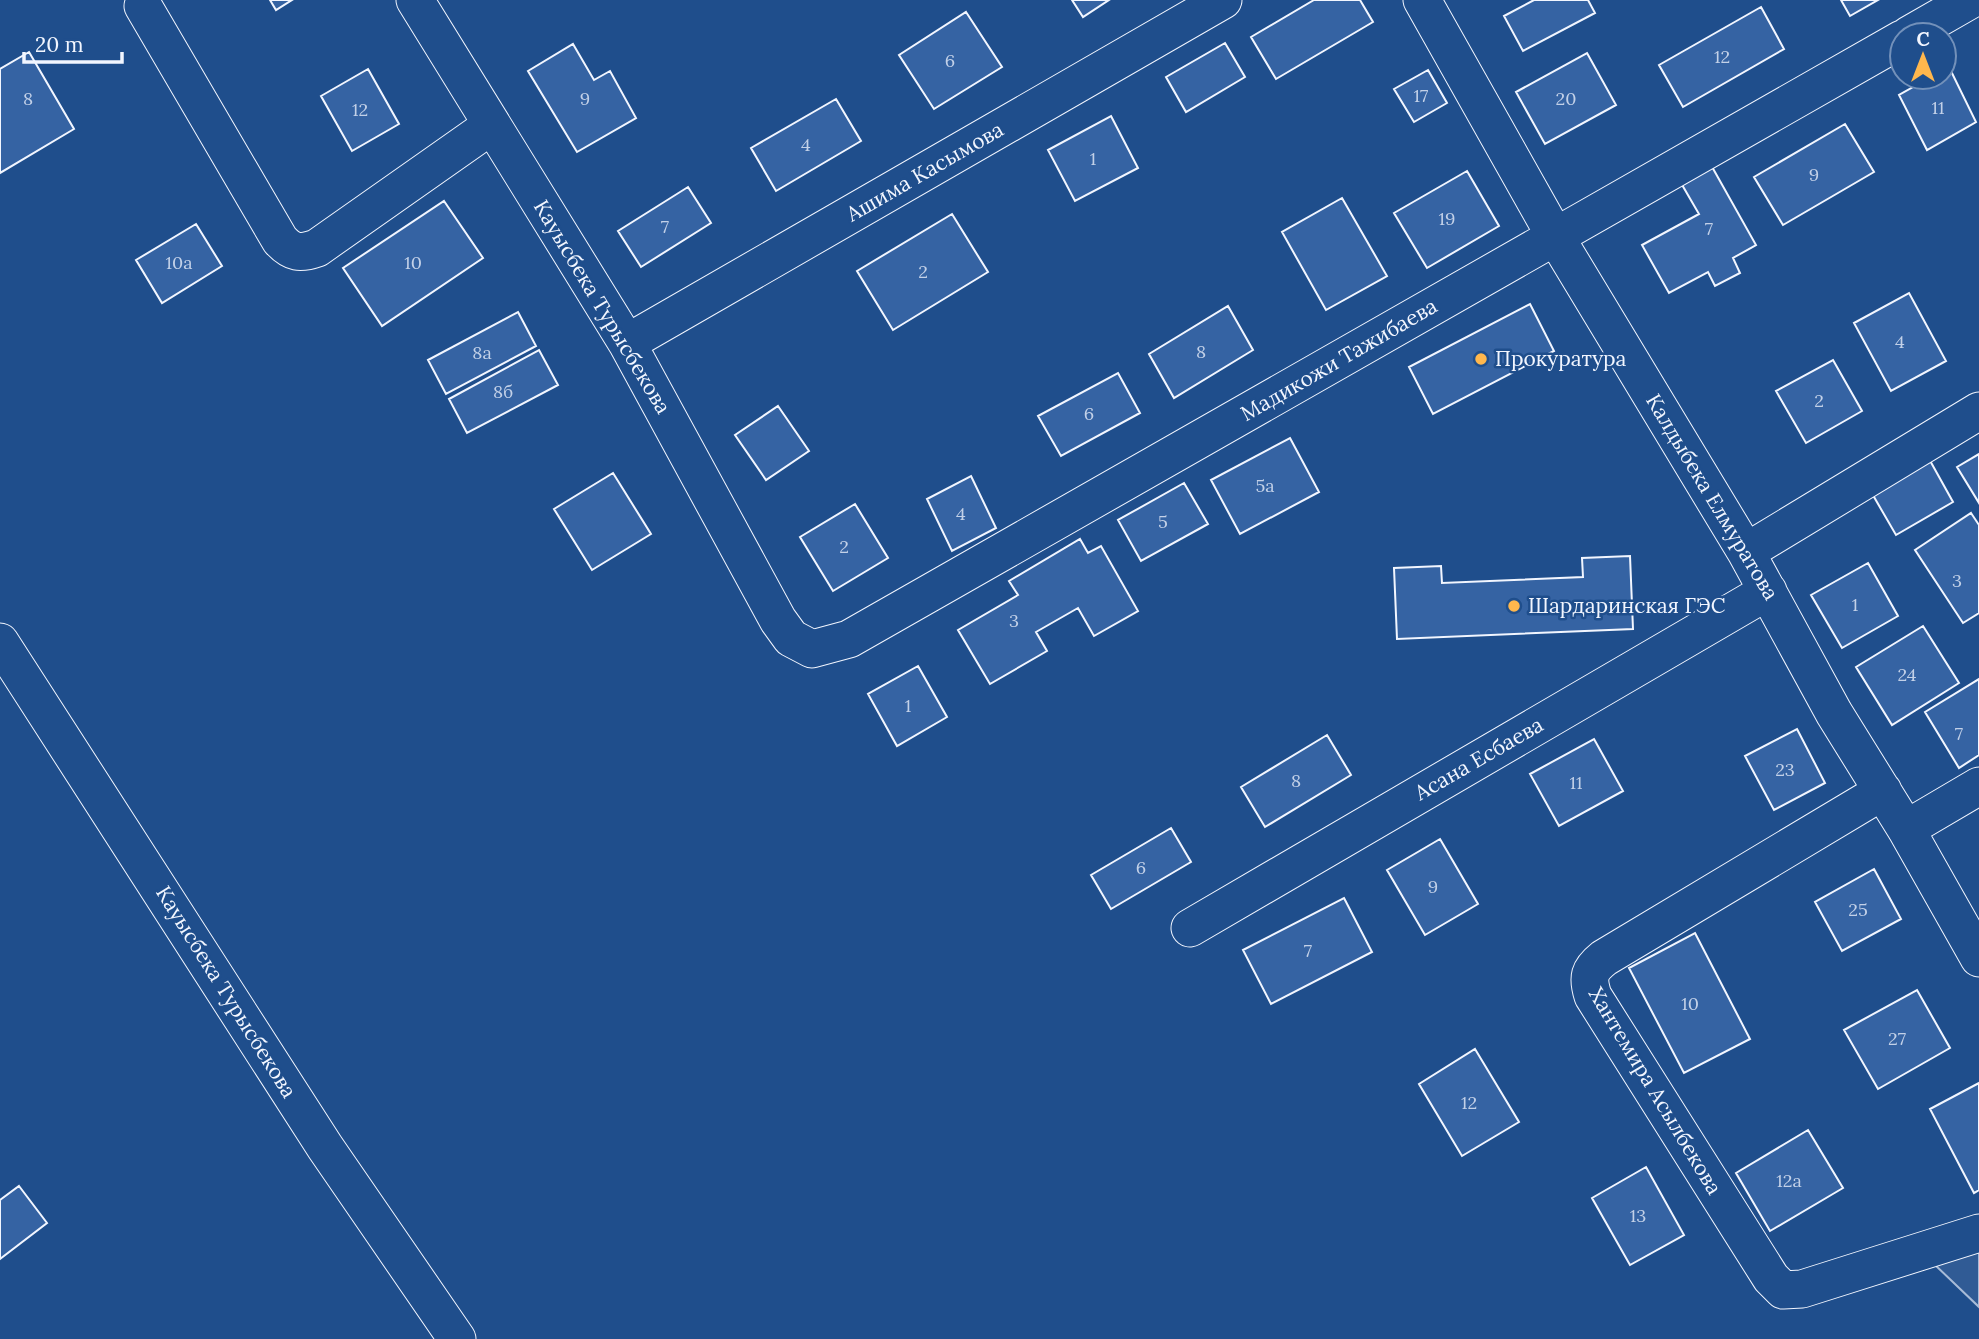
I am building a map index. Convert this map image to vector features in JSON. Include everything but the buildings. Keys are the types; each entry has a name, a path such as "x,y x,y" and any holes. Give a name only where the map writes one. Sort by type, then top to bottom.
{"street":[{"name":"Кауысбека Турысбекова","path":"415,0 627,343 778,620"},
{"name":"Ашима Касымова","path":"627,343 1223,0"},
{"name":"Калдыбека Елмуратова","path":"1422,0 1555,236 1746,552 1834,713 1883,790 1979,958"},
{"path":"1933,21 1970,0"},
{"path":"143,6 280,240 290,251 303,253 317,248 492,125"},
{"name":"Мадикожи Тажибаева","path":"778,620 791,638 811,649 849,639 1888,47"},
{"path":"1746,552 1979,411"},
{"name":"Асана Есбаева","path":"1190,928 1768,591"},
{"name":"Кауысбека Турысбекова","path":"0,642 325,1147 457,1339"},
{"path":"1906,829 1979,786"},
{"name":"Хантемира Асылбекова","path":"1883,790 1604,958 1591,968 1588,980 1593,996 1763,1267 1783,1290 1802,1289 1979,1233"}],"shaded area":[{"path":"1979,1245 1979,1307 1933,1263"}],"place":[{"name":"Прокуратура","path":"1481,359"},
{"name":"Шардаринская ГЭС","path":"1514,606"}]}
